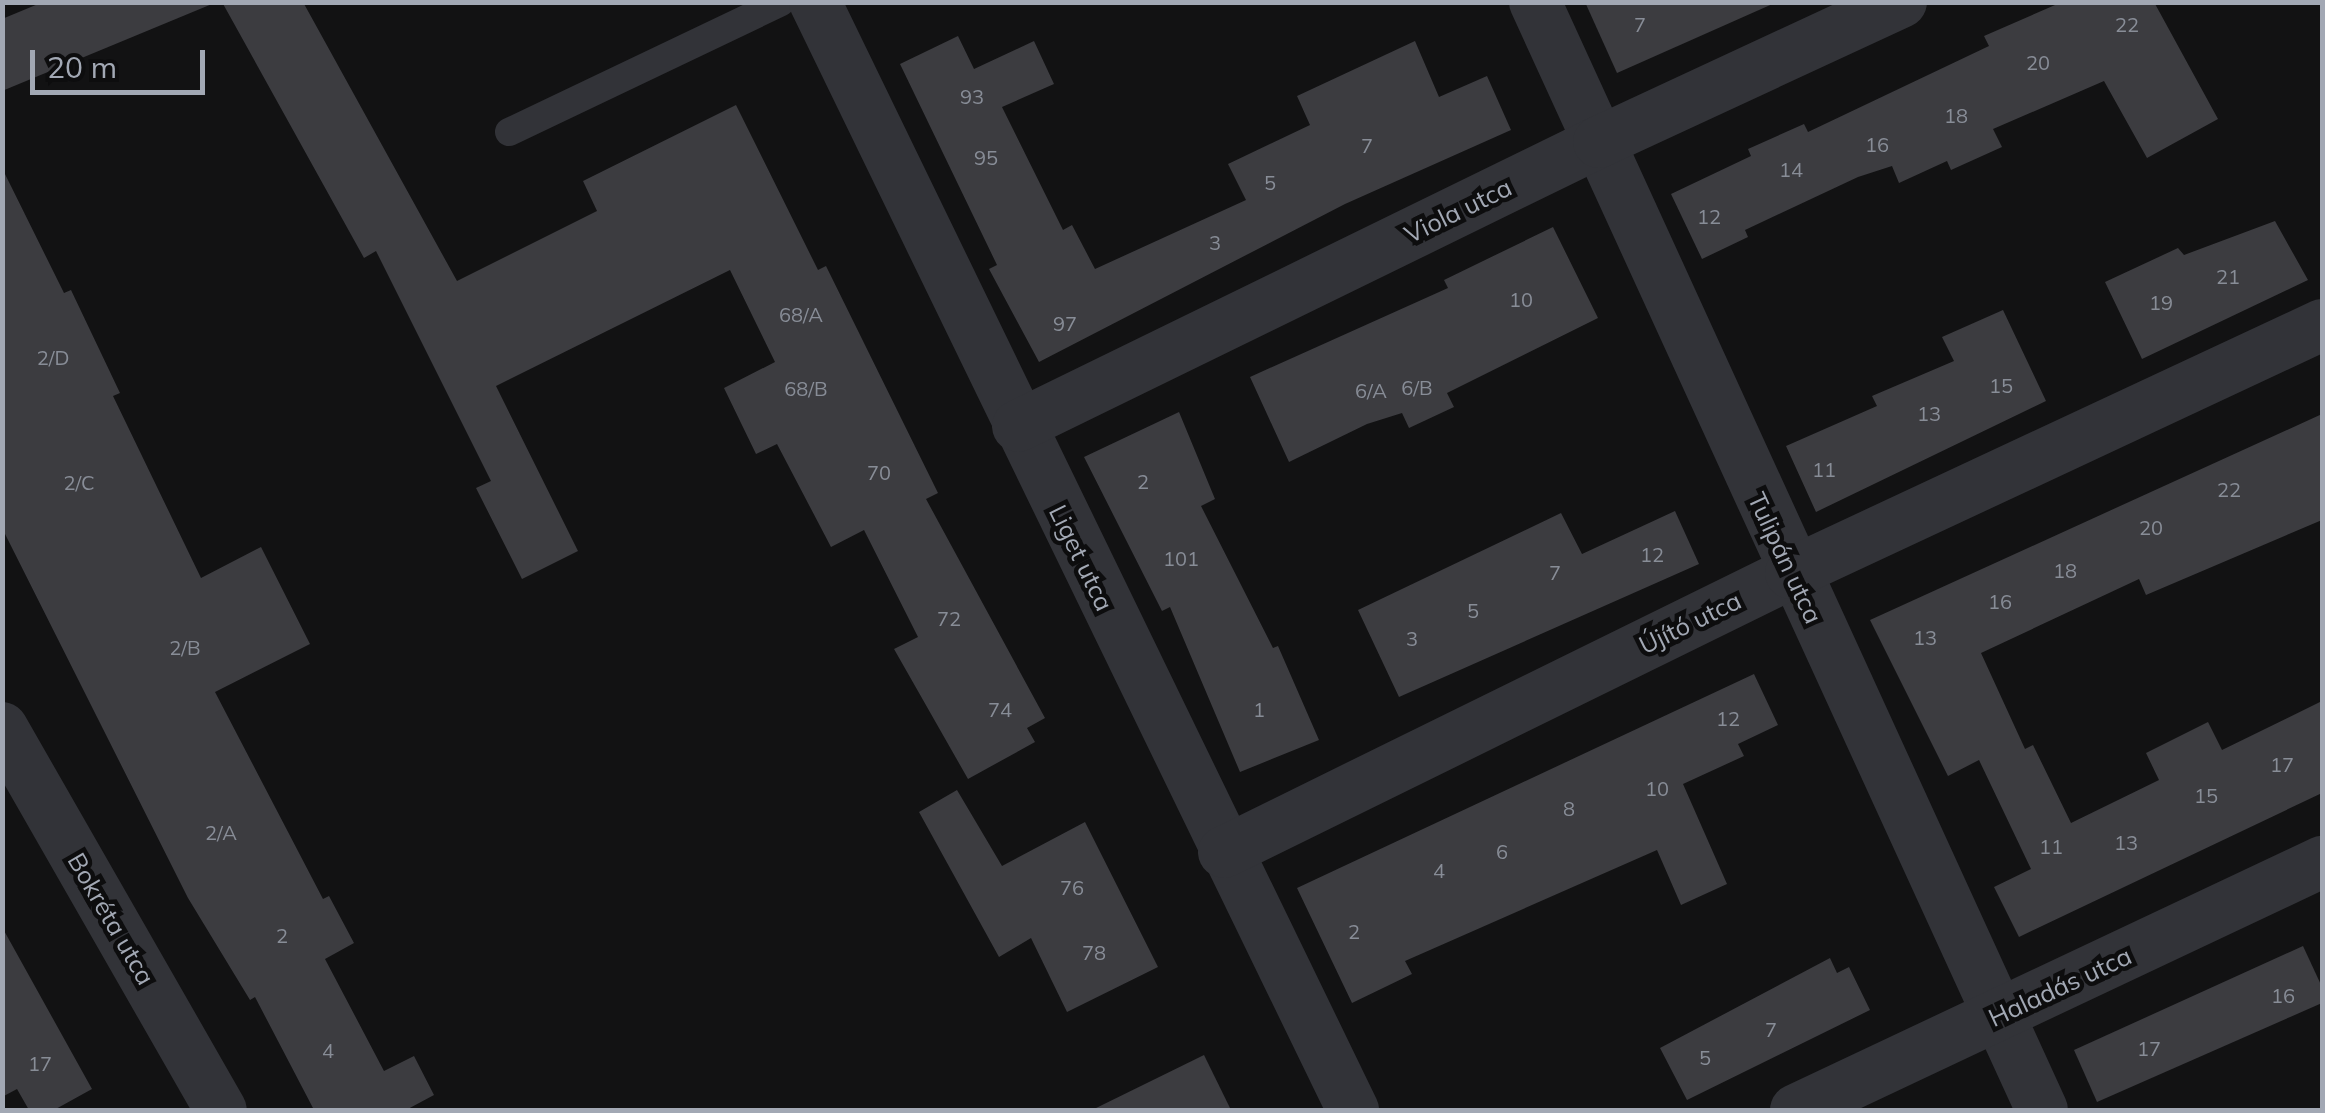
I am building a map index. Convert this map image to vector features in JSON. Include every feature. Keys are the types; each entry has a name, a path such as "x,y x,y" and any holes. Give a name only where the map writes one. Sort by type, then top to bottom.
{"street":[{"name":"Liget utca","path":"815,2 1224,852 1353,1110"},
{"name":"Tulipán utca","path":"1535,2 1791,574 2042,1110"},
{"name":"Viola utca","path":"1018,426 1598,142 1901,2"},
{"name":"Újító utca","path":"1224,852 1791,574 2322,325"},
{"name":"Bokréta utca","path":"2,728 220,1110"},
{"name":"Haladás utca","path":"1796,1110 2322,862"}],"lane":[{"path":"508,132 781,2"}],"building":[{"path":"43,2 212,4 2,91 2,19"},
{"path":"222,2 303,2 457,281 597,211 583,181 736,105 818,270 826,266 938,493 926,499 1045,718 1027,728 1035,742 968,779 894,649 918,637 864,530 831,547 777,444 756,454 724,388 775,362 730,270 496,386 578,551 522,579 476,488 491,481 376,251 364,258"},
{"path":"1585,2 1777,2 1617,73"},
{"path":"2062,2 2154,2 2218,119 2147,158 2104,81 1993,129 2002,147 1951,170 1947,161 1899,183 1892,166 1858,177 1745,230 1748,237 1702,259 1671,194 1751,156 1748,149 1804,124 1808,132 1989,46 1984,36"},
{"path":"958,36 974,69 1034,41 1054,84 1002,107 1063,230 1072,225 1095,269 1246,200 1228,164 1310,125 1297,96 1415,41 1439,97 1487,76 1511,130 1345,204 1039,362 989,269 997,265 900,64"},
{"path":"2,168 64,293 71,290 120,393 113,396 201,578 261,547 310,644 215,692 323,899 329,896 354,943 325,959 384,1071 414,1056 434,1095 406,1110 308,1110 313,1108 255,997 250,1000 188,898 2,528"},
{"path":"2275,221 2308,280 2142,359 2105,282 2178,248 2184,255"},
{"path":"1553,227 1598,318 1447,393 1454,407 1409,428 1402,413 1367,424 1289,462 1250,377 1448,288 1444,280"},
{"path":"2003,310 2046,401 1816,512 1786,446 1877,406 1872,396 1954,361 1942,337"},
{"path":"1179,412 1215,499 1201,506 1273,648 1278,646 1319,740 1240,772 1170,607 1162,611 1084,457"},
{"path":"2322,414 2322,520 2146,595 2139,579 1981,653 2025,749 2033,745 2071,823 2159,780 2146,753 2208,722 2222,750 2322,701 2322,793 2019,937 1994,887 2031,869 1979,760 1948,776 1870,620"},
{"path":"1675,511 1699,564 1399,697 1358,610 1561,513 1582,554"},
{"path":"1754,674 1778,725 1738,744 1744,756 1683,784 1727,884 1681,905 1657,850 1405,961 1412,974 1352,1003 1297,888"},
{"path":"957,790 1002,866 1085,822 1158,967 1067,1012 1031,938 999,957 919,812"},
{"path":"2,927 92,1089 54,1110 29,1110 17,1089 2,1097"},
{"path":"2303,946 2322,987 2322,1003 2097,1102 2074,1050"},
{"path":"1830,958 1837,973 1849,967 1870,1010 1687,1100 1660,1048"},
{"path":"1204,1055 1231,1110 1092,1110"}]}
